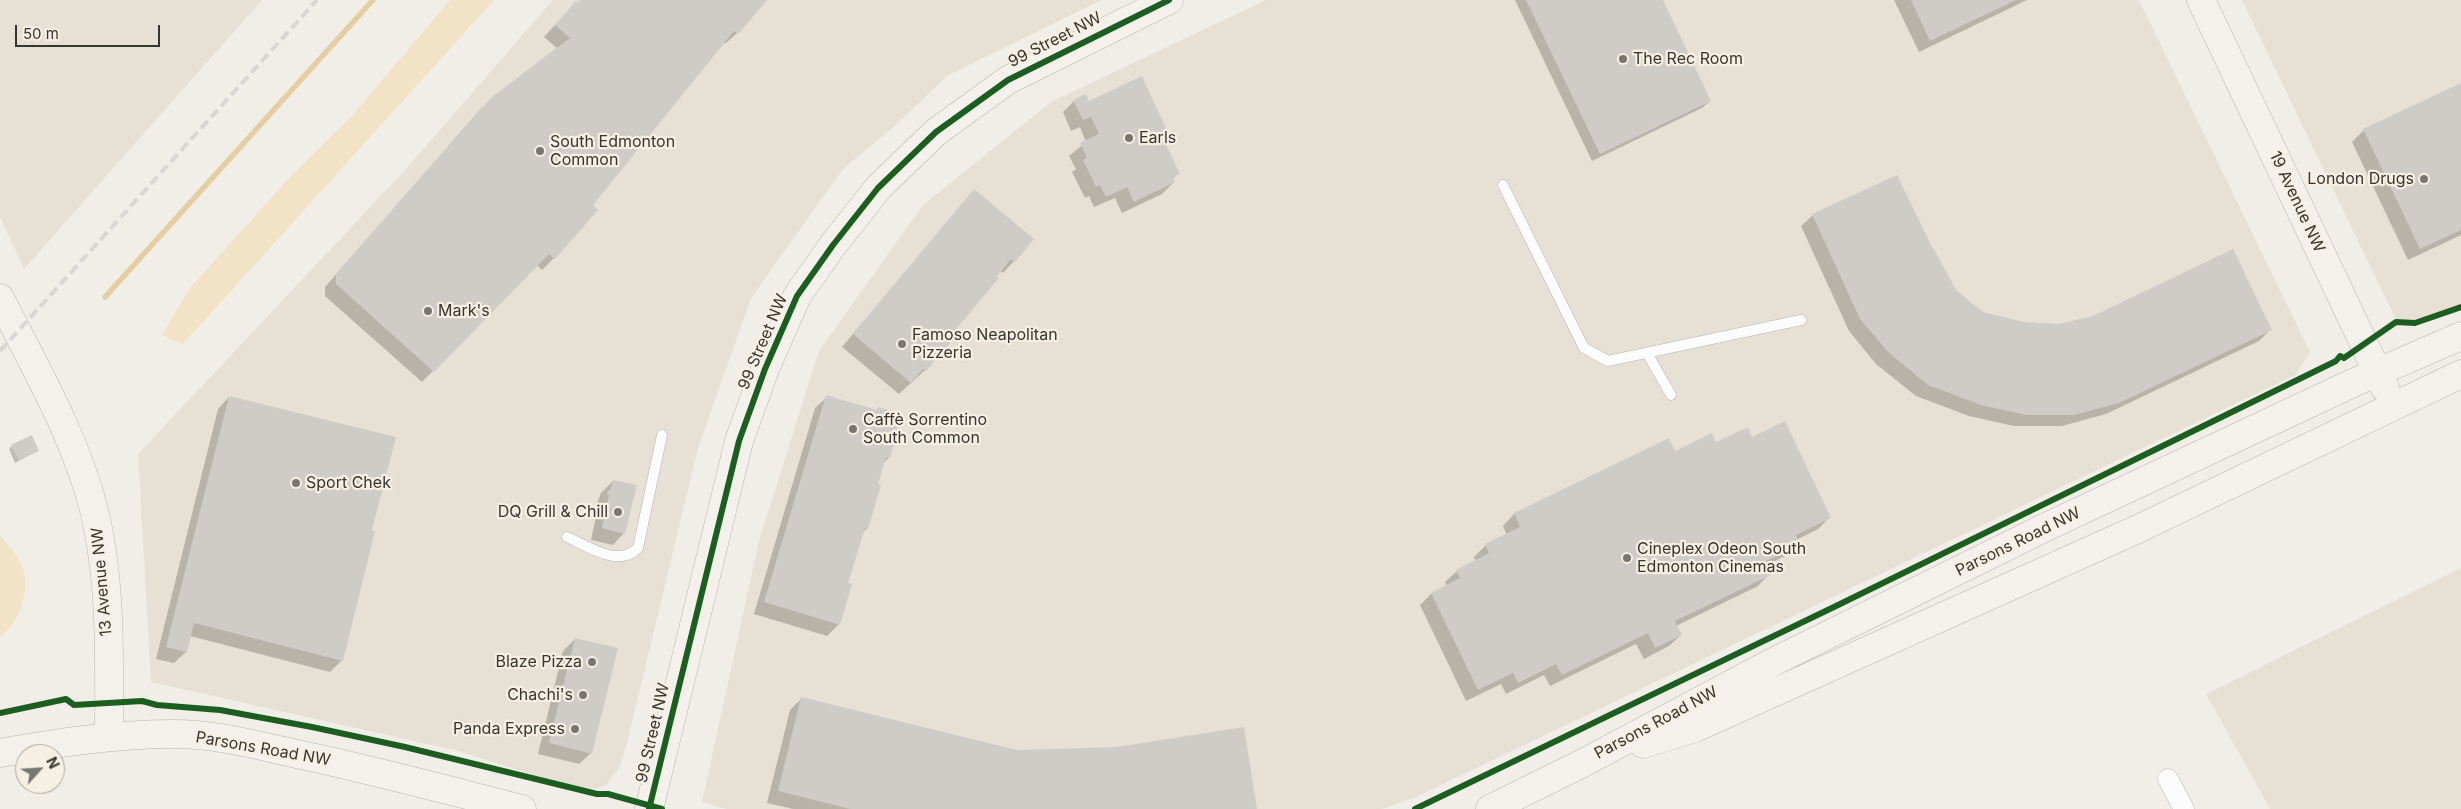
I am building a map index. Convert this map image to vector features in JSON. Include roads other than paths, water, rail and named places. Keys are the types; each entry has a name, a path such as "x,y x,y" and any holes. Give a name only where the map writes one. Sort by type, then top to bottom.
{"main road":[{"name":"99 Street NW","path":"649,809 739,441 765,368 797,296 833,245 878,188 936,132 1008,80 1169,0"},
{"name":"19 Avenue NW","path":"2201,0 2394,405"},
{"name":"13 Avenue NW","path":"0,298 68,436 93,508 103,558 106,590 109,737"},
{"name":"Parsons Road NW","path":"1490,809 1778,659 2053,524 2378,372 2461,336"},
{"name":"Parsons Road NW","path":"1583,762 1695,728 2131,532 2461,374"},
{"name":"Parsons Road NW","path":"0,753 109,737 174,734 241,741 342,763 522,809"}],"street":[{"path":"2168,779 2184,809"}],"lane":[{"path":"1503,185 1584,348 1608,361 1801,320"},
{"path":"1647,354 1671,395"},
{"path":"567,537 611,556 633,554 638,548 662,435"}],"waterway":[{"path":"105,297 373,0"}],"railway":[{"path":"0,351 317,0"}],"place":[{"name":"The Rec Room","path":"1623,59"},
{"name":"Earls","path":"1129,138"},
{"name":"South Edmonton Common","path":"540,151"},
{"name":"London Drugs","path":"2424,179"},
{"name":"Mark's","path":"428,311"},
{"name":"Famoso Neapolitan Pizzeria","path":"902,344"},
{"name":"Caffè Sorrentino South Common","path":"853,429"},
{"name":"Sport Chek","path":"296,483"},
{"name":"DQ Grill & Chill","path":"618,512"},
{"name":"Cineplex Odeon South Edmonton Cinemas","path":"1627,558"},
{"name":"Blaze Pizza","path":"592,662"},
{"name":"Chachi's","path":"583,695"},
{"name":"Panda Express","path":"575,729"}]}
